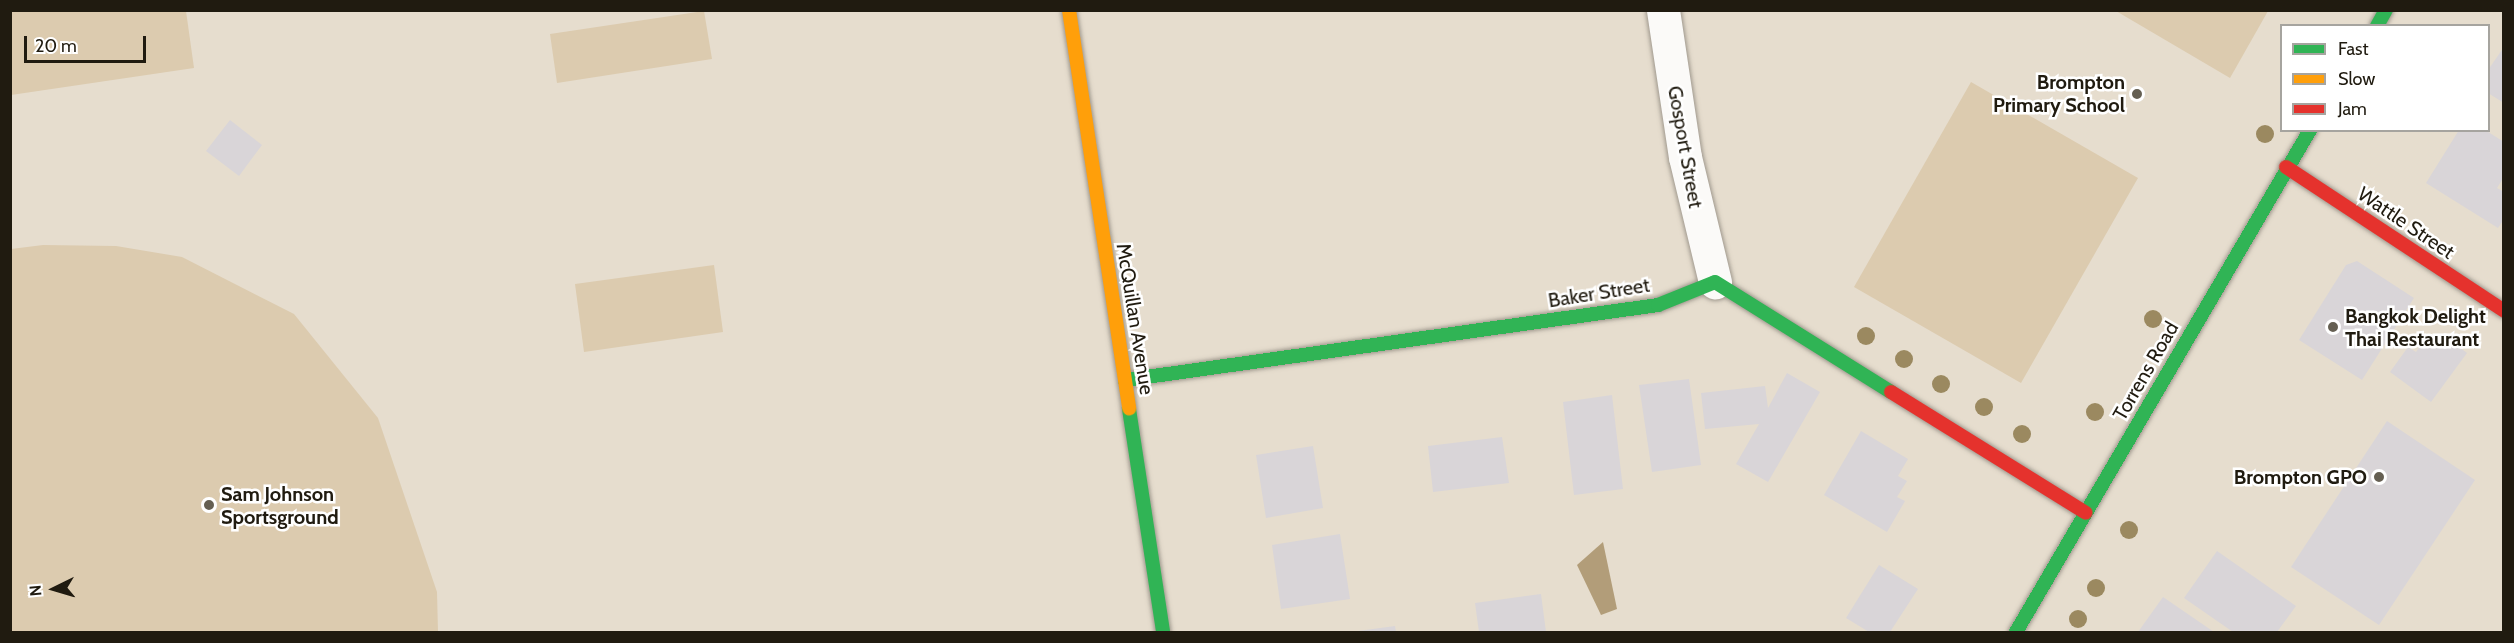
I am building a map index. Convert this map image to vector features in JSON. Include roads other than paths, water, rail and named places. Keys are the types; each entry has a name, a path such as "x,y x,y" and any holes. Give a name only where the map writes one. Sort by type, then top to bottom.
{"street":[{"name":"McQuillan Avenue","path":"1069,10 1163,633"},
{"name":"Gosport Street","path":"1663,10 1685,157 1715,282"},
{"path":"2378,24 2386,10"},
{"name":"Torrens Road","path":"2016,633 2286,167 2309,132"},
{"name":"Wattle Street","path":"2286,167 2504,311"},
{"name":"Baker Street","path":"1125,380 1658,305 1715,282"},
{"path":"1715,282 2086,513"}],"place":[{"name":"Brompton Primary School","path":"2137,94"},
{"name":"Bangkok Delight Thai Restaurant","path":"2333,327"},
{"name":"Brompton GPO","path":"2379,477"},
{"name":"Sam Johnson Sportsground","path":"209,505"}]}
